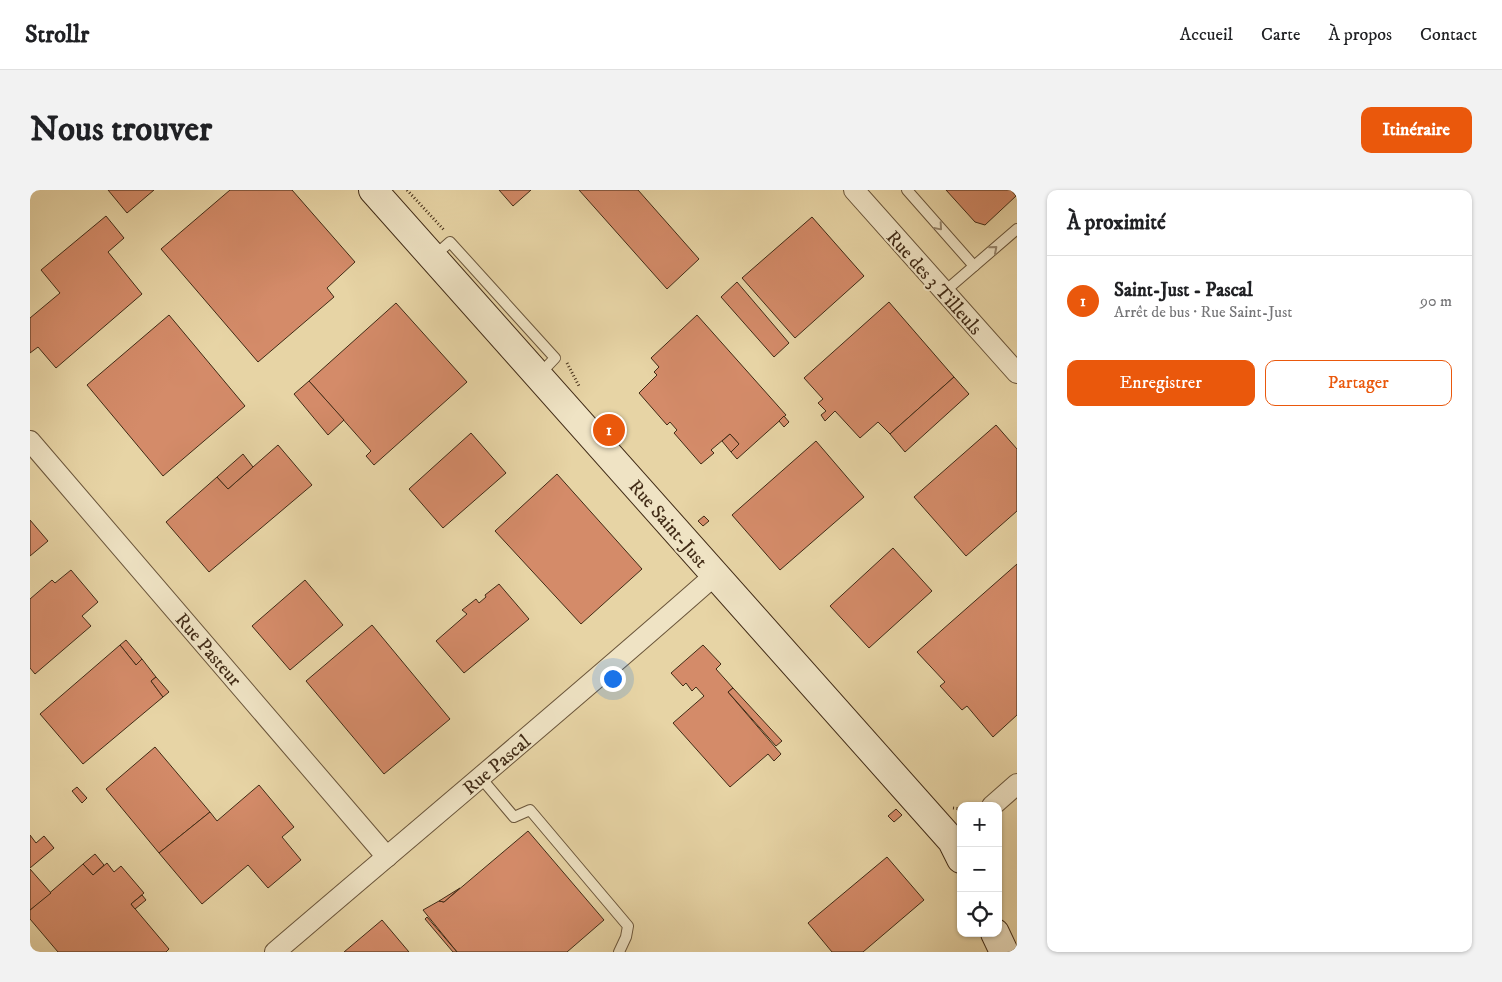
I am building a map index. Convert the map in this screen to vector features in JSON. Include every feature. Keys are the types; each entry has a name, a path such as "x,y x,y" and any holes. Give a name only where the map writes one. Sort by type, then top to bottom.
{"street":[{"name":"Rue Saint-Just","path":"373,190 715,575 957,843"},
{"name":"Rue des 3 Tilleuls","path":"854,190 1017,374"},
{"name":"Rue Pasteur","path":"30,441 388,857"},
{"name":"Rue Pascal","path":"275,952 388,857 429,818 481,778 715,575"},
{"path":"997,802 1017,784"},
{"path":"997,937 1004,952"}],"lane":[{"path":"907,190 974,266"},
{"path":"944,292 1017,229"},
{"path":"481,778 514,817 530,810 628,926 626,938 619,952"}],"building":[{"path":"108,190 154,190 127,213"},
{"path":"230,190 292,190 355,262 327,288 334,297 258,362 161,249"},
{"path":"499,190 531,190 513,206"},
{"path":"579,190 638,190 699,259 667,289"},
{"path":"946,190 1011,190 1016,196 985,225 975,222"},
{"path":"106,216 124,238 108,252 142,294 56,368 38,347 30,353 30,318 60,293 41,270"},
{"path":"812,217 864,276 795,338 742,278"},
{"path":"737,282 789,343 774,357 721,297"},
{"path":"889,302 954,377 890,434 878,422 860,438 835,411 825,421 821,415 826,411 818,403 823,399 804,378"},
{"path":"396,303 467,382 374,465 366,456 371,451 309,381"},
{"path":"169,315 245,406 163,476 87,385"},
{"path":"697,315 786,415 737,459 731,452 739,444 730,434 711,450 714,453 701,464 674,433 677,430 670,422 667,425 639,393 657,375 654,372 659,367 651,358"},
{"path":"954,377 969,394 905,452 890,434"},
{"path":"309,381 344,420 328,435 294,394"},
{"path":"784,416 789,422 784,427 779,421"},
{"path":"996,425 1017,449 1017,511 966,556 914,497"},
{"path":"471,433 506,473 443,528 409,489"},
{"path":"730,434 739,444 731,452 722,441"},
{"path":"816,441 864,497 780,570 732,515"},
{"path":"278,445 312,485 209,572 166,522 217,477 228,489"},
{"path":"243,454 253,467 228,489 217,477"},
{"path":"557,474 642,569 581,624 495,531"},
{"path":"704,516 709,521 703,526 698,521"},
{"path":"30,520 48,541 30,556"},
{"path":"893,548 932,591 869,648 830,606"},
{"path":"1017,564 1017,715 993,737 967,706 962,710 940,686 945,682 917,652"},
{"path":"71,570 98,602 82,616 91,626 35,674 30,668 30,599 52,580 55,583"},
{"path":"305,580 343,625 290,670 252,626"},
{"path":"499,584 529,619 464,673 436,641 467,614 462,610 476,599 479,603 486,597 485,595"},
{"path":"372,625 450,719 384,774 306,681"},
{"path":"126,640 142,659 136,665 120,645"},
{"path":"120,645 136,665 142,659 156,677 151,681 163,697 83,764 40,714"},
{"path":"703,645 721,664 716,669 733,688 728,692 781,754 774,761 768,754 730,787 673,723 704,696 696,687 692,691 686,683 683,686 671,673"},
{"path":"156,677 169,692 163,697 151,681"},
{"path":"733,688 782,741 776,746 728,692"},
{"path":"155,747 210,812 159,853 106,789"},
{"path":"259,785 294,827 282,837 301,860 268,888 248,865 202,904 159,853 210,812 217,821"},
{"path":"77,787 87,798 82,803 72,791"},
{"path":"896,809 902,815 894,822 888,816"},
{"path":"528,831 604,920 567,952 457,952 423,910 439,901 444,902"},
{"path":"30,835 36,843 44,836 54,848 30,868"},
{"path":"95,854 104,865 93,875 83,864"},
{"path":"887,857 924,900 863,952 832,952 808,923"},
{"path":"107,863 114,872 121,866 144,893 131,904 169,949 166,952 58,952 30,919 30,910 83,864 93,875"},
{"path":"30,869 51,893 30,910"},
{"path":"460,888 444,902 439,901"},
{"path":"142,895 146,900 135,909 131,904"},
{"path":"427,917 457,952 453,952 425,919"},
{"path":"382,920 409,952 344,952"}],"place":[{"name":"Saint-Just - Pascal","path":"609,430"}]}
